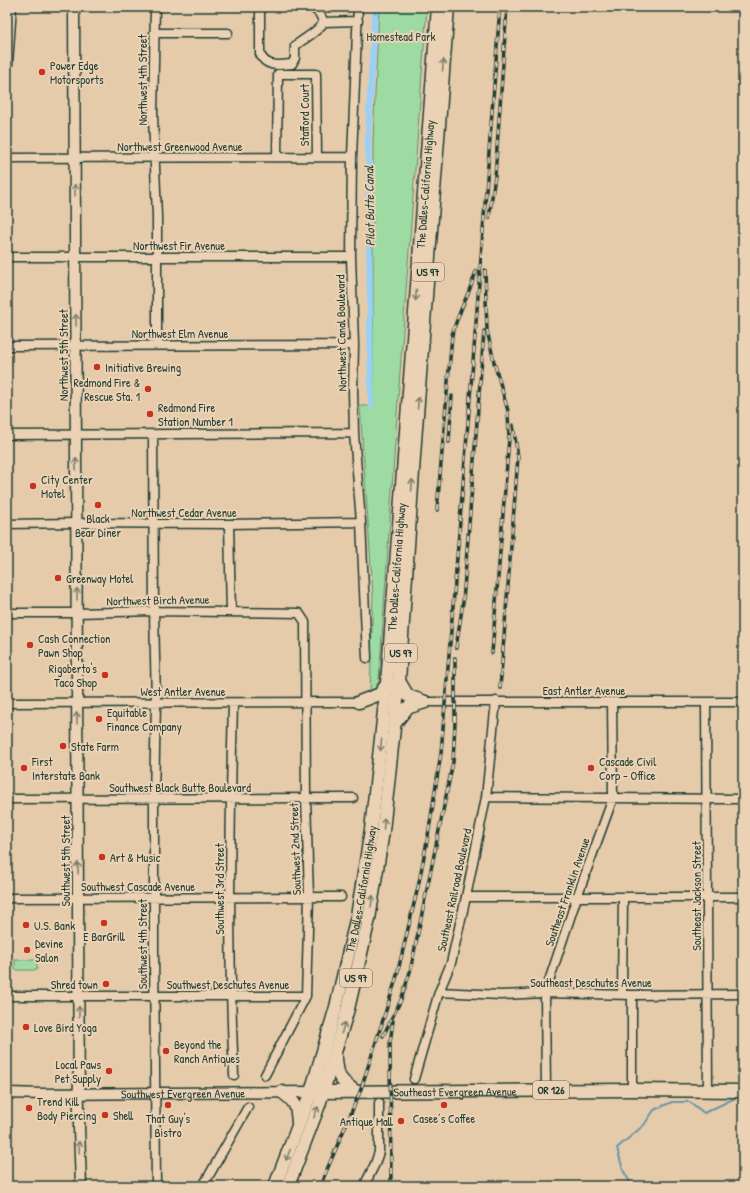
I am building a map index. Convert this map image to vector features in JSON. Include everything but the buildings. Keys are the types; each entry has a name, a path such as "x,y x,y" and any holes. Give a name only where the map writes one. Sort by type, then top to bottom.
{"highway":[{"name":"The Dalles-California Highway","path":"288,1186 317,1092 357,916 389,721 399,681 446,8"},
{"name":"The Dalles-California Highway","path":"275,1186 299,1127 336,1053 348,1009 369,918 383,831 389,721 387,684 446,8"},
{"path":"399,681 408,696 425,702"},
{"path":"359,702 380,694 387,684"},
{"path":"359,702 374,706 389,721 407,708 425,702"},
{"path":"336,1053 338,1074 340,1079 358,1092"},
{"name":"Southeast Evergreen Avenue","path":"358,1092 546,1090 743,1092"},
{"path":"282,1092 290,1098 297,1108 299,1127"},
{"name":"Southwest Evergreen Avenue","path":"317,1092 358,1092"}],"main road":[{"path":"7,64 10,7"},
{"name":"Northwest 5th Street","path":"74,7 77,703"},
{"name":"Southwest 5th Street","path":"77,703 78,996 81,1186"},
{"name":"Southwest Evergreen Avenue","path":"7,1093 317,1092"}],"street":[{"name":"Northwest 4th Street","path":"155,7 154,158 157,217 157,345"},
{"path":"260,7 260,54 263,60 269,64 292,64 295,58 295,46 302,39 320,29 324,22"},
{"path":"312,7 319,13 324,22"},
{"name":"Northwest Canal Boulevard","path":"358,7 352,157 353,390 354,433 361,522 367,658"},
{"path":"324,22 358,21"},
{"path":"154,33 228,33"},
{"name":"Stafford Court","path":"277,158 278,74 316,74 317,157"},
{"name":"Northwest Greenwood Avenue","path":"7,158 352,157"},
{"name":"Northwest Fir Avenue","path":"7,257 352,257"},
{"name":"Northwest Elm Avenue","path":"7,346 354,345"},
{"path":"7,435 354,433"},
{"path":"153,434 156,703"},
{"name":"Northwest Cedar Avenue","path":"7,524 229,524 361,522"},
{"path":"229,524 231,612"},
{"name":"Northwest Birch Avenue","path":"7,613 154,611 299,613 305,622"},
{"name":"Southwest 2nd Street","path":"305,622 306,798 309,897 306,996"},
{"name":"Southeast Railroad Boulevard","path":"414,1079 439,992 451,963 466,897 486,797 496,701"},
{"name":"West Antler Avenue","path":"7,703 359,702"},
{"name":"East Antler Avenue","path":"425,702 743,702"},
{"name":"Southeast Franklin Avenue","path":"546,1090 544,993 613,798 612,702"},
{"name":"Southeast Jackson Street","path":"706,702 708,1091"},
{"name":"Southwest 4th Street","path":"156,703 154,799 156,1186"},
{"name":"Southwest 3rd Street","path":"233,703 230,996 234,1075"},
{"path":"486,797 707,800 743,799"},
{"name":"Southwest Black Butte Boulevard","path":"7,799 353,798"},
{"name":"Southwest Cascade Avenue","path":"7,898 341,897"},
{"path":"466,897 743,897"},
{"path":"622,994 623,898"},
{"name":"Southeast Deschutes Avenue","path":"439,992 501,995 544,993 632,995 743,994"},
{"path":"632,995 632,1090"},
{"name":"Southwest Deschutes Avenue","path":"7,996 306,996"},
{"path":"265,1075 306,996"},
{"path":"364,1186 379,1152 379,1103"},
{"path":"203,1186 248,1107"}],"green space":[{"name":"Homestead Park","path":"379,7 427,7 379,681 374,690 370,693 373,595 360,406 373,406 373,139"},
{"path":"15,960 37,960 37,970 15,970"}],"waterway":[{"name":"Pilot Butte Canal","path":"371,405 368,135 375,7"},
{"path":"632,1186 623,1170 617,1148 644,1125 654,1110 672,1102 690,1102 704,1113 735,1098"}],"railway":[{"path":"320,1186 360,1092 396,979 418,887 428,836 441,753 500,7"},
{"path":"489,218 495,176 507,7"},
{"path":"485,270 487,330 494,362 508,411 509,438 492,653"},
{"path":"437,510 452,335 457,318 471,287 476,271"},
{"path":"456,648 463,602 484,331"},
{"path":"449,442 452,396"},
{"path":"500,688 518,457 513,425"},
{"path":"383,1036 401,1000 410,972 453,762 455,723 455,658"},
{"path":"391,1186 390,1043 393,1021"}],"place":[{"name":"Power Edge Motorsports","path":"42,72"},
{"name":"Initiative Brewing","path":"97,367"},
{"name":"Redmond Fire & Rescue Sta. 1","path":"148,389"},
{"name":"Redmond Fire Station Number 1","path":"150,414"},
{"name":"City Center Motel","path":"33,486"},
{"name":"Black Bear Diner","path":"98,505"},
{"name":"Greenway Motel","path":"58,578"},
{"name":"Cash Connection Pawn Shop","path":"30,645"},
{"name":"Rigoberto's Taco Shop","path":"105,675"},
{"name":"Equitable Finance Company","path":"99,719"},
{"name":"State Farm","path":"63,746"},
{"name":"First Interstate Bank","path":"24,768"},
{"name":"Cascade Civil Corp - Office","path":"591,768"},
{"name":"Art & Music","path":"102,857"},
{"name":"E BarGrill","path":"104,923"},
{"name":"U.S. Bank","path":"26,925"},
{"name":"Devine Salon","path":"27,950"},
{"name":"Shred town","path":"106,984"},
{"name":"Love Bird Yoga","path":"26,1027"},
{"name":"Beyond the Ranch Antiques","path":"166,1051"},
{"name":"Local Paws Pet Supply","path":"109,1071"},
{"name":"That Guy's Bistro","path":"168,1105"},
{"name":"Casee’s Coffee","path":"444,1105"},
{"name":"Trend Kill Body Piercing","path":"29,1108"},
{"name":"Shell","path":"105,1115"},
{"name":"Antique Mall","path":"401,1121"}]}
